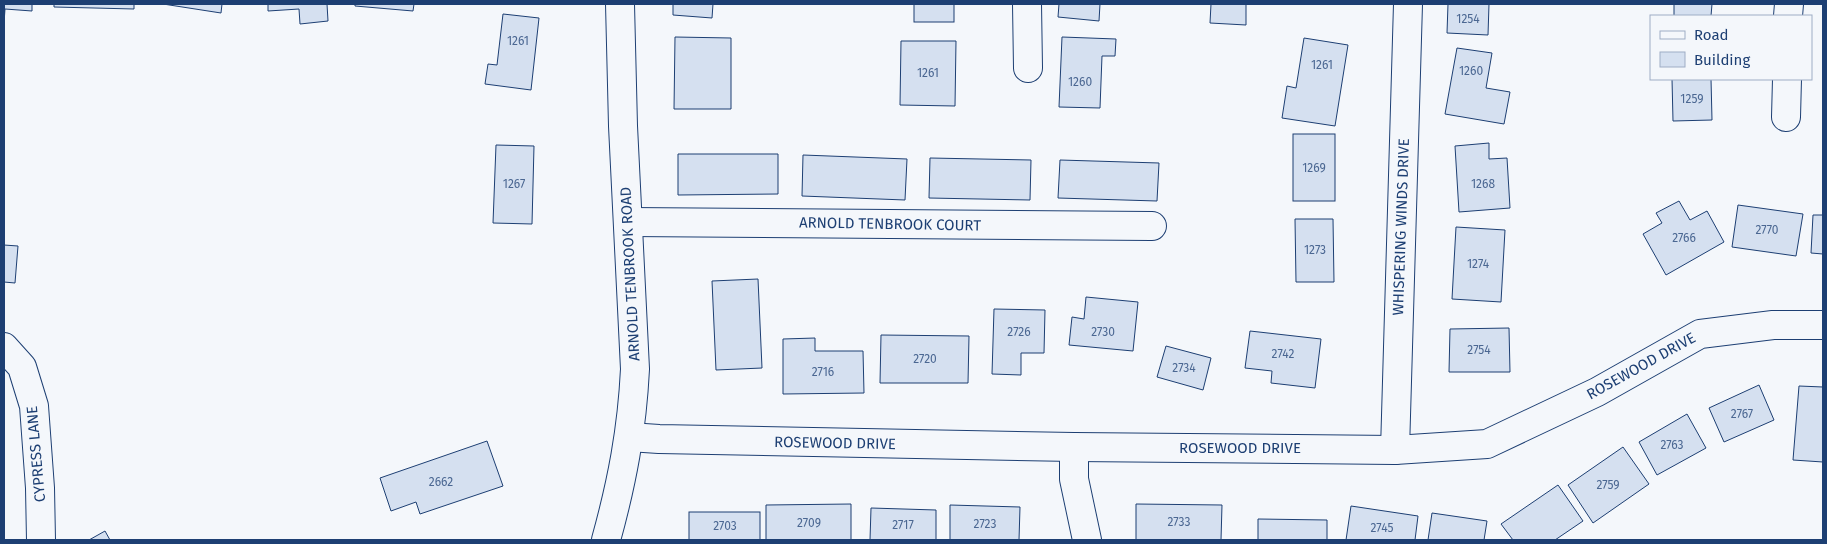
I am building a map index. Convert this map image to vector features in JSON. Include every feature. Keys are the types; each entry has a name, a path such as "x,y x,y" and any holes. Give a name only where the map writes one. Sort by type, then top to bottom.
{"street":[{"name":"ARNOLD TENBROOK ROAD","path":"606,540 619,493 630,437 635,369 623,126 620,4"},
{"path":"1027,4 1028,68"},
{"name":"WHISPERING WINDS DRIVE","path":"1395,450 1408,4"},
{"path":"1786,117 1787,80"},
{"name":"ARNOLD TENBROOK COURT","path":"628,222 1152,226"},
{"name":"ROSEWOOD DRIVE","path":"630,437 680,440 1074,447 1395,450 1487,444 1597,392 1700,334 1773,325 1823,325"},
{"name":"CYPRESS LANE","path":"4,347 22,367 34,406 42,540"},
{"path":"1074,447 1074,480 1087,540"}],"building":[{"path":"4,4 32,4 32,11 5,9 4,23"},
{"path":"54,4 134,4 134,9 54,7"},
{"path":"163,4 222,4 221,13"},
{"path":"268,4 327,4 328,21 300,24 299,9 268,11"},
{"path":"355,4 414,4 413,11 355,6"},
{"path":"673,4 713,4 712,18 673,15"},
{"path":"914,4 954,4 954,22 914,22"},
{"path":"1059,4 1100,4 1099,21 1058,17"},
{"path":"1211,4 1246,4 1246,25 1210,23"},
{"path":"1448,4 1489,4 1488,35 1447,33"},
{"path":"1674,4 1712,4 1711,15 1674,15"},
{"path":"503,14 539,18 531,90 485,84 488,64 497,65"},
{"path":"675,37 731,38 731,109 674,109"},
{"path":"1062,37 1116,39 1115,56 1102,56 1100,108 1059,107"},
{"path":"1304,38 1348,45 1335,126 1282,118 1287,86 1296,88"},
{"path":"901,41 956,41 955,106 900,105"},
{"path":"1457,48 1492,53 1486,88 1510,92 1504,124 1445,114"},
{"path":"1672,80 1711,80 1712,120 1673,121"},
{"path":"1293,134 1335,134 1335,201 1293,201"},
{"path":"1489,143 1489,159 1507,158 1510,208 1459,212 1455,146"},
{"path":"496,145 534,146 532,224 493,223"},
{"path":"678,154 778,154 778,194 678,195"},
{"path":"803,155 907,159 905,200 802,196"},
{"path":"930,158 1031,160 1030,200 929,198"},
{"path":"1060,160 1159,163 1157,201 1058,198"},
{"path":"1679,201 1690,220 1707,211 1724,242 1666,275 1643,234 1662,223 1656,213"},
{"path":"1738,205 1803,214 1796,256 1732,247"},
{"path":"1813,215 1823,215 1823,254 1811,253"},
{"path":"1295,219 1333,219 1334,282 1296,282"},
{"path":"1456,227 1505,230 1501,302 1452,299"},
{"path":"4,245 18,246 15,283 4,282"},
{"path":"758,279 762,368 716,370 712,281"},
{"path":"1086,297 1138,302 1133,351 1069,345 1072,317 1084,319"},
{"path":"994,309 1045,310 1044,353 1021,353 1021,375 992,374"},
{"path":"1509,328 1510,372 1449,372 1450,329"},
{"path":"1250,331 1321,339 1315,388 1271,383 1272,371 1245,368"},
{"path":"881,335 969,336 968,383 880,383"},
{"path":"815,338 815,351 863,351 864,393 783,394 783,339"},
{"path":"1166,346 1211,358 1203,390 1157,377"},
{"path":"1759,385 1774,420 1724,442 1709,408"},
{"path":"1799,386 1823,387 1823,462 1793,460"},
{"path":"1687,414 1706,448 1657,475 1639,442"},
{"path":"487,441 503,486 420,514 416,502 391,511 380,478"},
{"path":"1623,447 1649,484 1593,523 1568,485"},
{"path":"1558,485 1583,521 1555,540 1513,540 1501,524"},
{"path":"851,504 851,540 766,540 766,505"},
{"path":"1136,504 1222,505 1221,540 1136,540"},
{"path":"950,505 1020,507 1019,540 950,540"},
{"path":"1351,506 1418,516 1415,540 1346,540"},
{"path":"871,508 936,510 936,540 870,540"},
{"path":"689,512 760,512 760,540 689,540"},
{"path":"1432,513 1487,521 1484,540 1428,540"},
{"path":"1258,519 1327,520 1327,540 1258,540"},
{"path":"105,531 110,540 89,540"}]}
